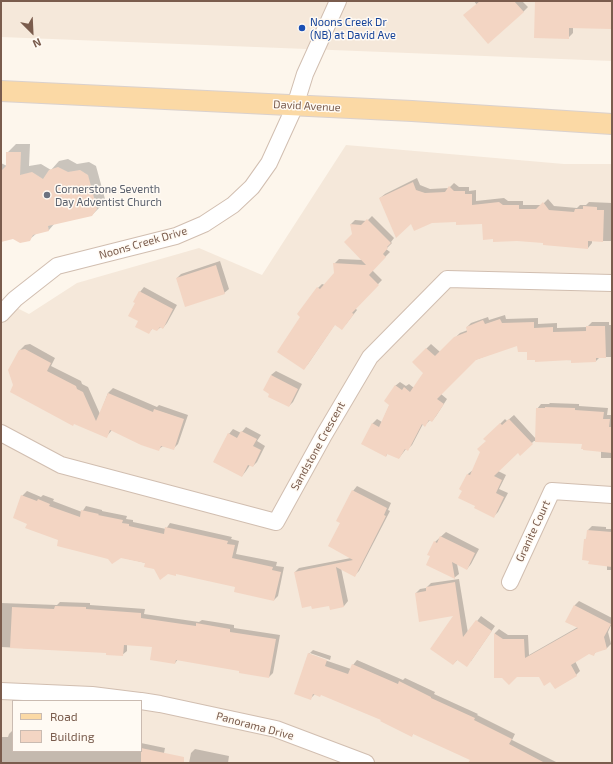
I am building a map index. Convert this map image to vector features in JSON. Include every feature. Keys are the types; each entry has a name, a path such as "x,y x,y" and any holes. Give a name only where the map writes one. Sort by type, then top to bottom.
{"main road":[{"name":"David Avenue","path":"1,90 412,111 612,124"}],"street":[{"name":"Noons Creek Drive","path":"1,314 15,298 57,266 176,236 204,224 233,205 252,187 268,163 295,106 305,74 338,1"},
{"name":"Sandstone Crescent","path":"1,433 61,465 276,522 324,435 370,357 447,279 612,283"},
{"name":"Granite Court","path":"510,582 552,491 612,495"},
{"name":"Panorama Drive","path":"1,691 92,695 132,700"},
{"name":"Panorama Drive","path":"142,701 276,729 366,763"}],"shaded area":[{"path":"1,1 612,1 612,61 1,37"},
{"path":"346,145 564,164 612,164 612,763 1,763 1,300 29,314 77,283 199,248 262,275"}],"building":[{"path":"480,1 514,1 524,12 488,44 463,15"},
{"path":"535,1 612,1 611,29 569,28 569,39 534,38"},
{"name":"Cornerstone Seventh Day Adventist Church","path":"6,152 21,152 20,175 32,172 43,179 49,170 58,167 68,172 80,170 88,175 97,209 92,216 48,226 49,231 33,235 30,241 20,243 13,239 1,242 1,171 6,166"},
{"path":"413,182 416,190 425,193 445,192 449,186 454,191 465,191 465,194 472,194 472,205 499,202 503,205 519,205 519,209 536,209 543,202 549,210 574,212 575,209 583,209 583,206 597,207 597,210 604,210 603,242 588,241 588,249 517,241 493,242 493,239 483,240 482,224 456,225 456,222 432,223 414,231 411,224 396,238 379,198"},
{"path":"367,219 391,243 383,254 386,257 369,275 379,285 352,313 354,314 342,330 335,325 304,370 277,352 300,317 297,314 317,287 320,289 334,273 333,263 366,265 344,242 352,234 350,224 361,225"},
{"path":"216,265 225,294 185,307 176,278"},
{"path":"139,291 173,309 163,329 160,327 157,331 152,329 149,334 135,327 138,321 128,316"},
{"path":"500,319 502,323 534,322 534,328 553,327 553,332 586,331 586,326 605,326 606,358 596,358 596,362 571,363 571,360 535,362 535,360 527,360 527,352 518,352 517,346 476,360 437,399 444,404 432,422 429,420 425,427 422,424 408,451 405,449 399,459 387,454 386,457 361,444 372,423 379,427 389,405 384,401 395,385 402,390 404,387 410,392 423,373 412,362 426,348 435,356 454,337 467,332 466,327 483,320 485,324"},
{"path":"25,349 51,363 47,371 76,386 77,389 83,392 96,421 108,393 153,412 154,409 184,419 174,450 161,446 159,451 141,445 110,430 107,438 74,424 73,426 10,392 13,385 8,370 19,350"},
{"path":"271,375 298,389 289,407 268,397 269,394 263,390"},
{"path":"536,408 575,408 575,410 604,412 603,419 610,419 609,427 612,427 612,453 583,450 581,449 582,444 535,442"},
{"path":"509,419 533,444 520,456 518,453 494,476 502,480 496,493 504,497 494,518 474,508 475,506 458,498 462,491 459,489 467,474 470,475 480,452 477,449 486,441 483,439 500,423 502,425"},
{"path":"241,431 257,439 253,446 261,450 253,467 248,465 242,477 213,462 228,433 237,438"},
{"path":"352,490 387,508 384,515 386,516 355,577 336,567 344,607 330,610 329,606 312,609 311,606 302,608 294,572 353,560 328,546 340,523 336,521"},
{"path":"21,495 37,501 38,499 50,504 49,506 80,517 81,510 123,520 122,523 129,524 129,526 164,534 165,527 228,541 227,544 235,545 232,558 273,567 272,570 281,572 274,601 234,592 235,587 176,574 176,576 168,574 160,580 154,569 144,567 145,563 121,558 112,564 108,559 57,546 58,540 25,528 27,524 13,518"},
{"path":"587,530 612,532 612,567 588,564 589,561 582,560 584,539 586,539"},
{"path":"440,536 475,553 467,570 452,562 455,579 426,565 430,556 427,555 434,541 437,543"},
{"path":"455,582 463,637 476,620 492,631 467,667 457,660 453,665 430,649 453,616 419,622 415,593 426,591 426,587"},
{"path":"574,605 611,624 604,637 607,649 595,653 594,656 589,654 571,665 577,676 555,689 550,682 544,686 539,677 517,677 509,685 502,678 494,678 494,633 503,639 524,639 525,658 578,628 565,622"},
{"path":"55,606 86,607 86,609 141,613 141,618 196,626 196,623 230,629 230,632 276,639 269,678 176,660 175,664 150,660 152,647 124,645 123,656 106,655 106,653 10,648 12,607 54,609"},
{"path":"308,653 327,660 325,666 348,674 352,664 398,684 399,681 431,698 475,718 474,720 512,739 509,744 545,763 468,763 470,760 413,734 412,737 380,721 381,720 321,695 320,697 313,694 311,700 294,694"},
{"path":"142,748 184,757 184,763 141,763"}],"place":[{"name":"Noons Creek Dr (NB) at David Ave","path":"302,28"},
{"name":"Cornerstone Seventh Day Adventist Church","path":"47,195"}]}
